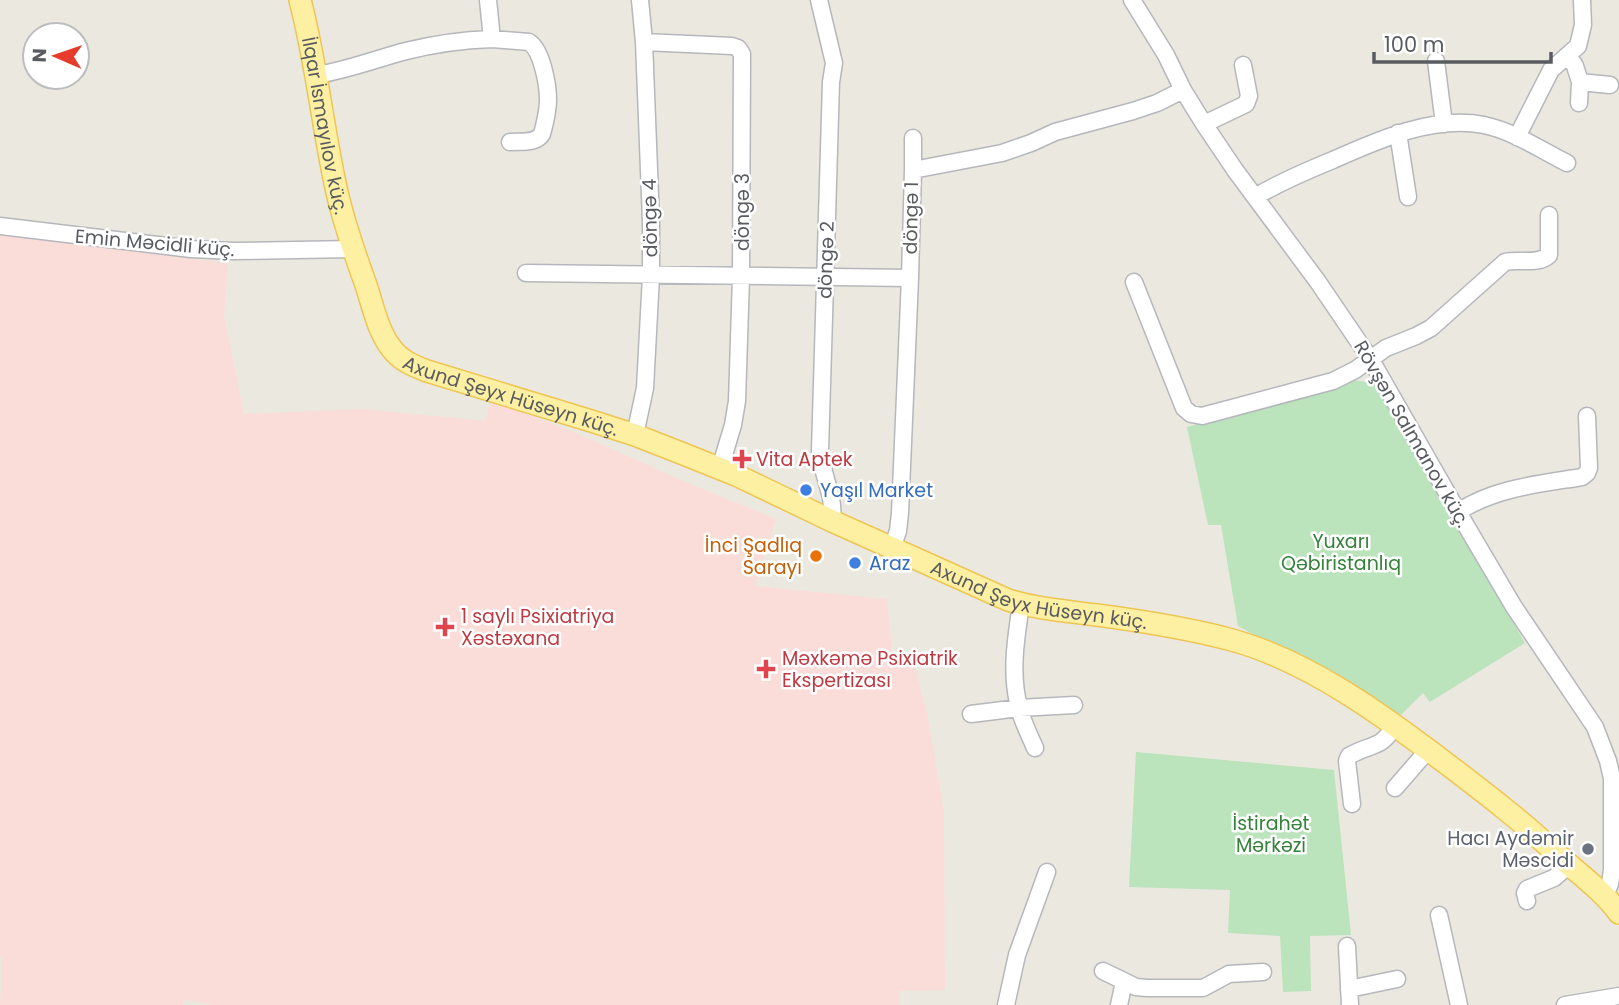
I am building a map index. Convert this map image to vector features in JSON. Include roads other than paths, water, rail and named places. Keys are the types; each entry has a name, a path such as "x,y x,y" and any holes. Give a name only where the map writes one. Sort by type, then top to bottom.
{"main road":[{"name":"İlqar İsmayılov küç.","path":"300,0 317,75 335,184 353,249"},
{"name":"Axund Şeyx Hüseyn küç.","path":"353,249 390,348 410,364 428,372 635,435 720,468 982,589 1021,604 1147,622 1255,647 1340,690 1428,750 1506,809 1605,895 1619,913"}],"street":[{"path":"488,0 492,39"},
{"name":"döngə 4","path":"635,435 645,388 651,276 644,42 640,0"},
{"name":"döngə 2","path":"819,0 834,63 831,82 820,451 822,469 832,499 832,521"},
{"name":"Rövşən Salmanov küç.","path":"1132,0 1204,124 1371,360 1514,607 1595,727 1615,778 1612,870 1605,895"},
{"path":"1517,137 1545,80 1578,46 1583,25 1582,0"},
{"path":"317,75 337,72 419,48 463,40 492,39 529,43 534,45 538,52 545,76 548,100 542,134 539,139 533,141 510,142"},
{"name":"döngə 3","path":"644,42 732,46 738,48 742,54 741,277 737,401 720,468"},
{"path":"1569,55 1580,82 1579,103"},
{"path":"1436,61 1444,124"},
{"path":"1204,124 1245,104 1249,96 1243,65"},
{"path":"1580,82 1610,85"},
{"name":"döngə 1","path":"892,548 900,513 913,170 1002,153 1055,132 1157,103 1183,90"},
{"path":"1255,197 1292,177 1398,133 1444,124 1463,123 1499,129 1567,163"},
{"path":"1398,133 1408,197"},
{"path":"913,138 913,170"},
{"path":"1134,282 1184,408 1191,414 1202,416 1333,381 1371,360 1386,348 1431,328 1505,262 1546,258 1549,255 1549,215"},
{"name":"Emin Məcidli küç.","path":"0,226 191,249 353,249"},
{"path":"526,273 910,278"},
{"path":"1458,512 1490,495 1582,477 1589,468 1587,416"},
{"path":"1021,604 1014,667 1019,708 1035,748"},
{"path":"971,714 1074,705"},
{"path":"1352,804 1347,761 1349,756 1382,742 1388,738 1395,726"},
{"path":"1395,788 1428,750"},
{"path":"1527,901 1527,889 1554,878 1569,865"},
{"path":"1006,1005 1017,955 1047,872"},
{"path":"1439,915 1460,1005"},
{"path":"1347,946 1350,997 1397,979"},
{"path":"1103,971 1136,987 1147,988 1203,988 1229,974 1263,972"},
{"path":"1119,1005 1124,982"},
{"path":"1565,1005 1619,996"}],"place":[{"name":"Vita Aptek","path":"742,459"},
{"name":"Yaşıl Market","path":"806,490"},
{"name":"İnci Şadlıq Sarayı","path":"816,556"},
{"name":"Araz","path":"855,563"},
{"name":"1 saylı Psixiatriya Xəstəxana","path":"445,627"},
{"name":"Məxkəmə Psixiatrik Ekspertizası","path":"766,669"},
{"name":"Hacı Aydəmir Məscidi","path":"1588,849"}],"park label":[{"name":"Yuxarı Qəbiristanlıq","path":"1341,552"},
{"name":"İstirahət Mərkəzi","path":"1271,834"}]}
